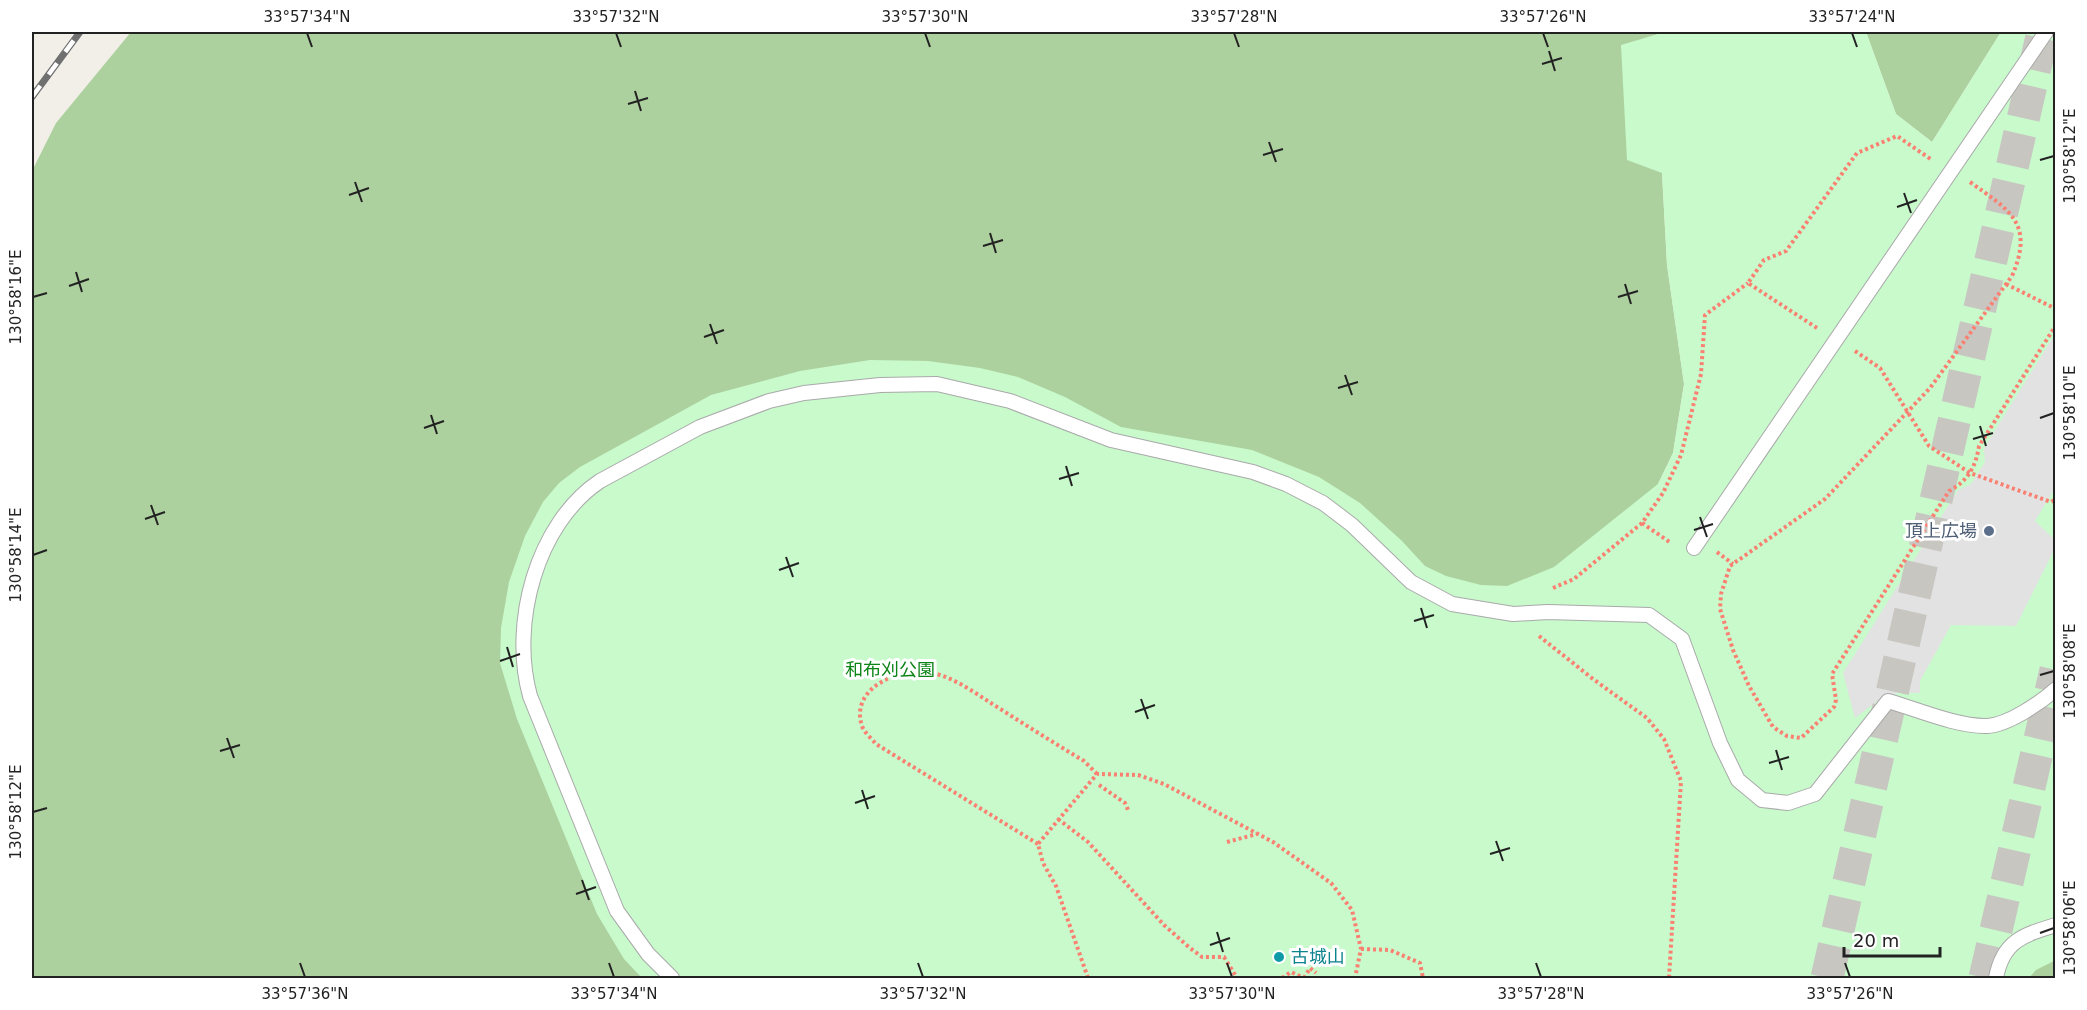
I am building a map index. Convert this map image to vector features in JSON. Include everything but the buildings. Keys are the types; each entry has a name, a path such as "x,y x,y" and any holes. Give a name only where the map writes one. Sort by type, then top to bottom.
{"lane":[{"path":"1694,548 2046,32"},
{"path":"672,978 648,954 617,911 576,816 527,686 524,675 529,597 543,550 553,529 583,492 700,427 729,414 804,393 909,383 937,384 968,389 1010,401 1111,440 1253,472 1286,484 1323,503 1352,525 1411,582 1432,596 1474,610 1513,614 1548,612 1649,615 1682,639 1720,743 1738,780 1762,800 1788,803 1815,794 1888,701 1962,722 1988,726 2018,715 2055,689"},
{"path":"1996,978 2008,948 2025,935 2055,925"}],"path":[{"path":"1552,589 1574,579 1642,523 1663,493 1681,455 1701,374 1706,315 1748,283 1764,260 1786,251 1857,153 1896,136 1931,159"},
{"path":"1969,181 2009,210 2021,237 2018,262 2006,284 1941,374 1825,499 1733,564 1721,594 1720,609 1733,650 1749,686 1773,727 1787,736 1801,738 1834,707 1836,700 1832,674 1949,491 1962,484 1970,473 1977,462 1979,446 2055,325"},
{"path":"1748,283 1817,329"},
{"path":"2006,284 2055,309"},
{"path":"1853,350 1880,368 1908,409 1929,446 1970,473 2054,498"},
{"path":"1642,523 1673,544"},
{"path":"1719,552 1733,564"},
{"path":"1513,614 1593,680 1647,718 1664,739 1681,781 1669,978"},
{"path":"1088,978 1056,886 1043,863 1038,844 876,744 862,728 860,715 870,689 881,680 912,672 932,672 957,682 1084,761 1097,774 1138,775 1164,784 1258,834 1331,883 1352,910 1361,949 1355,978"},
{"path":"1038,844 1097,774"},
{"path":"1099,785 1125,803 1129,812"},
{"path":"1058,819 1088,842 1164,925 1202,957 1224,957 1237,978"},
{"path":"1227,842 1258,834"},
{"path":"1361,949 1390,950 1420,963 1423,978"},
{"path":"1282,978 1291,972 1304,978 1310,969 1316,973"}],"green space":[{"path":"131,32 1665,32 1621,46 1662,173 1667,265 1684,384 1673,453 1658,484 2055,702 2055,978 32,978 32,171 56,123"},
{"name":"和布刈公園","path":"1665,32 1866,32 1896,114 1932,142 2001,32 2055,32 2056,960 2036,970 2029,978 642,978 624,959 597,914 517,719 500,663 501,628 509,582 525,536 543,502 559,483 580,467 711,395 800,371 870,360 928,361 980,368 1018,377 1065,397 1121,427 1252,450 1319,477 1360,503 1402,541 1425,566 1446,576 1481,585 1507,586 1554,567 1658,484 1673,453 1684,384 1667,265 1662,173 1627,160 1621,45"},
{"path":"1866,32 2001,32 1932,142 1896,114"}],"shaded area":[{"name":"頂上広場","path":"2055,334 2055,488 2035,521 2055,540 2055,548 2016,626 1951,625 1920,681 1920,693 1898,693 1879,700 1855,718 1843,673 1958,490 1971,484 1985,462 1984,448"}],"tunnel":[{"path":"1827,978 2043,32"},
{"path":"1985,978 2056,670"}],"railway":[{"path":"32,97 80,32"}],"place":[{"name":"頂上広場","path":"1989,531"},
{"name":"古城山","path":"1279,957"}]}
